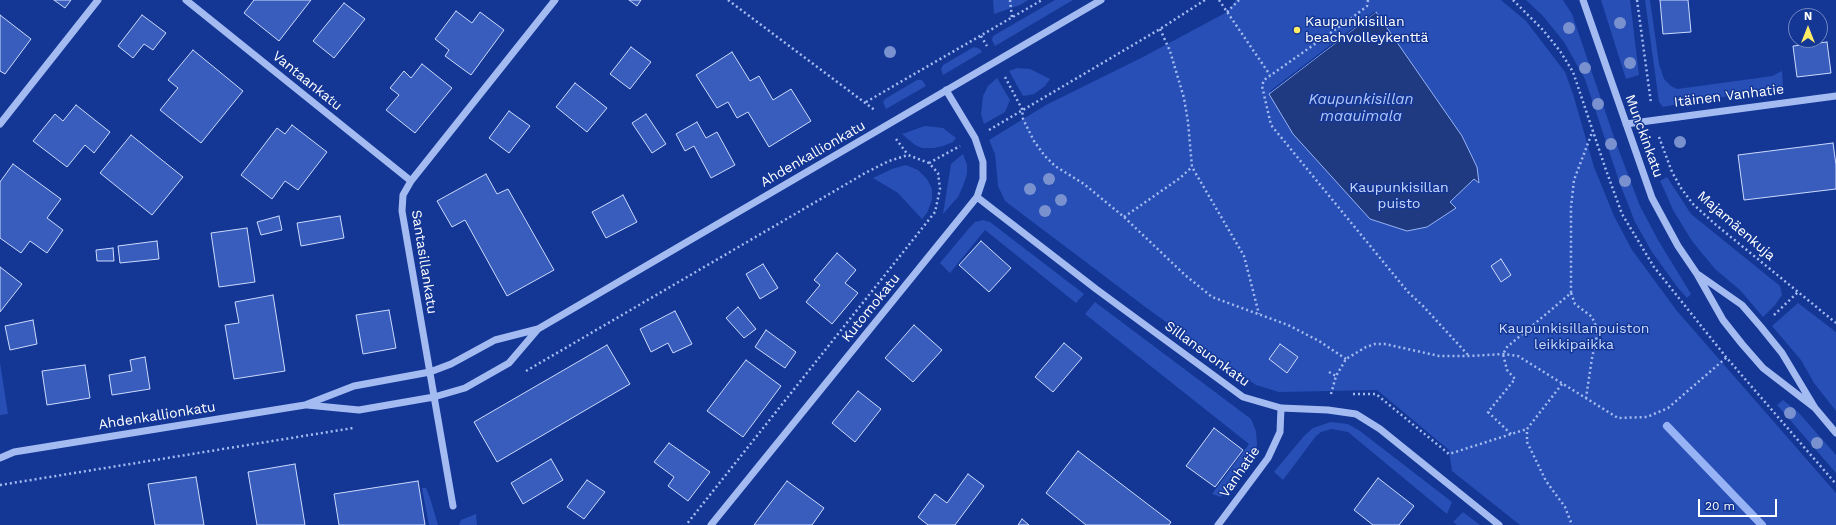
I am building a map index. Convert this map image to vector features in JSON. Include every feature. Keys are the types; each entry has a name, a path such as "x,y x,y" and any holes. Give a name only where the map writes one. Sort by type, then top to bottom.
{"street":[{"path":"0,124 98,0"},
{"name":"Vantaankatu","path":"186,0 411,182"},
{"name":"Santasillankatu","path":"453,506 402,211 403,195 411,182 555,0"},
{"name":"Ahdenkallionkatu","path":"0,458 14,452 305,405 354,386 430,372 451,364 495,340 538,330 1101,0"},
{"name":"Munckinkatu","path":"1583,0 1652,198 1678,246 1697,274 1723,320 1742,344 1763,368 1815,408"},
{"name":"Kutomokatu","path":"711,525 977,197 983,179 983,162 974,138 946,90"},
{"name":"Itäinen Vanhatie","path":"1626,124 1836,96"},
{"name":"Sillansuonkatu","path":"977,197 1096,289 1243,398 1281,408 1328,410 1356,414 1380,429 1499,525"},
{"name":"Munckinkatu","path":"1697,274 1742,305 1782,353 1815,408 1836,433"},
{"name":"Ahdenkallionkatu","path":"305,405 359,410 434,397 465,388 509,363 538,330"},
{"name":"Vanhatie","path":"1218,525 1268,458 1280,432 1281,408"},
{"name":"Ahdenkallionkatu","path":"0,450 14,452"}],"path":[{"name":"Ahdenkallionkatu","path":"728,0 865,102 1042,0"},
{"path":"1010,0 1012,18"},
{"path":"974,138 1160,29 1205,0"},
{"path":"1220,0 1270,76"},
{"path":"1227,12 1239,0"},
{"path":"1368,0 1367,6 1353,17 1264,80 1262,86 1271,125 1408,292 1470,356"},
{"name":"Majamäenkuja","path":"1637,0 1646,74 1655,120 1672,172 1681,188 1693,204 1721,229 1836,323"},
{"path":"1160,29 1170,51 1184,98 1188,122 1192,167 1244,256 1259,314"},
{"path":"981,36 1022,110 1023,119 1034,141 1055,166 1084,184 1124,217 1185,275 1212,297 1259,314 1319,340 1346,359"},
{"path":"1586,398 1598,331 1592,317 1575,304 1571,293 1571,207 1574,180 1593,130"},
{"name":"Kutomokatu","path":"686,525 936,212 940,188 938,173 929,163 974,138"},
{"path":"1124,217 1180,178 1192,167"},
{"path":"1511,434 1488,412 1515,379 1507,370 1503,354 1506,347 1571,293"},
{"path":"1328,410 1336,376 1346,359 1366,347 1375,344 1439,356 1503,354 1518,356 1527,360 1562,384 1618,418 1647,417 1668,408 1726,357"},
{"path":"1329,372 1336,376"},
{"path":"1346,394 1376,394 1449,454 1527,429 1562,384"},
{"path":"1332,391 1339,393"},
{"path":"1527,429 1527,442 1546,481 1565,507 1572,525"}],"green space":[{"path":"993,0 1028,0 1020,5 994,14"},
{"path":"1055,0 1073,0 995,46 992,40 993,36"},
{"name":"Kaupunkisillan puisto","path":"1236,0 1501,0 1526,21 1565,72 1573,94 1594,167 1614,216 1632,250 1677,311 1836,493 1836,525 1520,525 1452,471 1449,450 1377,390 1279,392 1256,385 1152,312 1005,201 998,186 995,154 989,140 1046,105 1143,57 1227,12"},
{"path":"1526,0 1563,0 1572,14 1616,143 1640,206 1658,240 1691,294 1687,298 1652,252 1635,222 1620,184 1585,79 1564,42 1543,16"},
{"path":"1601,0 1630,0 1639,75 1626,79"},
{"path":"1645,0 1650,0 1659,64 1664,79 1671,86 1677,89 1751,79 1772,76 1782,71 1783,86 1775,90 1692,101 1663,107 1659,102"},
{"path":"974,47 980,49 982,52 943,75 941,69 943,65"},
{"path":"1017,68 1030,69 1050,79 1045,86 1034,94 1023,96 1009,71"},
{"path":"997,78 1010,100 1005,112 984,124 981,114 983,96 988,86"},
{"path":"917,80 922,80 926,86 886,109 883,102 885,99"},
{"path":"925,126 943,128 956,138 953,142 943,146 922,148 915,145 902,134"},
{"path":"963,154 967,165 967,174 963,186 958,197 943,214 951,164"},
{"path":"906,165 918,170 927,179 932,189 932,200 927,213 922,219 898,193 873,178 892,169"},
{"path":"1667,177 1691,214 1780,286 1782,295 1775,305 1763,317 1740,290 1715,269 1692,241 1673,210 1660,181"},
{"path":"983,220 990,222 1084,294 1076,303 985,230 950,273 940,263 975,222"},
{"path":"1095,302 1251,419 1256,431 1257,444 1255,454 1221,497 1212,494 1249,444 1085,314"},
{"path":"1798,303 1836,332 1836,411 1814,383 1801,360 1772,326"},
{"path":"0,363 8,414 0,415"},
{"path":"1783,400 1799,413 1836,455 1836,473 1777,405"},
{"path":"1331,422 1348,424 1360,431 1452,502 1447,514 1348,432 1332,429 1321,432 1316,436 1283,480 1274,472 1304,436 1313,428"},
{"path":"422,488 426,488 438,525 429,525"},
{"path":"1463,512 1480,525 1457,525 1453,522"},
{"path":"476,514 477,525 459,525 461,520"}],"water":[{"name":"Kaupunkisillan maauimala","path":"1376,12 1462,136 1477,167 1479,183 1474,179 1450,202 1456,208 1427,227 1407,231 1370,219 1293,134 1269,94"}],"pier":[{"path":"1375,11 1376,12 1271,92 1270,91"}],"building":[{"path":"54,0 71,0 65,8"},
{"path":"254,0 311,0 279,41 244,13"},
{"path":"629,0 641,0 637,6"},
{"path":"1660,0 1688,0 1691,32 1663,34"},
{"path":"344,3 365,19 334,58 313,41"},
{"path":"456,11 472,23 480,12 504,30 471,75 445,56 449,50 435,39"},
{"path":"0,15 31,39 5,74 0,71"},
{"path":"142,15 166,33 153,50 144,44 133,58 118,46"},
{"path":"631,47 651,62 630,89 610,74"},
{"path":"1793,48 1828,48 1831,73 1797,77"},
{"path":"193,50 243,91 201,143 160,110 178,88 168,80"},
{"path":"732,52 750,81 759,76 773,100 791,89 811,121 769,147 748,112 737,118 728,102 717,108 696,75"},
{"path":"422,64 452,88 415,133 386,110 399,95 390,88 404,71 411,78"},
{"path":"575,83 607,108 587,132 556,107"},
{"path":"76,105 110,132 94,153 85,145 67,167 33,141 55,114 63,121"},
{"path":"509,111 530,126 509,153 489,138"},
{"path":"646,114 666,144 652,153 632,123"},
{"path":"697,122 706,138 717,132 735,165 711,178 694,146 685,151 676,134"},
{"path":"292,125 327,152 298,190 285,181 272,199 241,175 277,128 285,134"},
{"path":"131,135 183,177 152,215 100,173"},
{"path":"1833,143 1836,165 1836,189 1744,200 1738,155"},
{"path":"13,164 61,199 47,218 63,230 47,253 30,241 21,253 0,238 0,182"},
{"path":"486,174 497,194 508,189 554,270 507,296 465,220 452,227 437,201"},
{"path":"623,195 637,222 606,238 592,212"},
{"path":"279,216 282,230 261,235 257,222"},
{"path":"340,216 344,238 301,246 297,223"},
{"path":"247,228 255,282 219,287 211,233"},
{"path":"157,241 159,259 120,263 118,246"},
{"path":"981,241 1011,268 989,292 959,265"},
{"path":"113,248 114,261 97,261 96,250"},
{"path":"837,253 856,270 845,283 858,293 832,324 806,302 820,285 814,280"},
{"path":"1501,259 1511,275 1501,282 1491,266"},
{"path":"763,264 778,288 760,299 746,274"},
{"path":"0,267 22,284 0,312"},
{"path":"273,295 285,371 234,379 225,325 239,323 235,302"},
{"path":"738,307 756,329 744,338 726,318"},
{"path":"389,310 396,348 363,354 356,315"},
{"path":"675,311 692,344 673,353 668,343 651,352 640,329"},
{"path":"33,320 37,344 10,350 5,326"},
{"path":"914,325 942,350 913,382 885,358"},
{"path":"766,330 796,352 785,368 755,347"},
{"path":"1064,343 1082,358 1053,392 1035,377"},
{"path":"1280,344 1298,357 1287,373 1269,359"},
{"path":"607,345 630,384 497,462 474,422"},
{"path":"145,357 150,389 112,395 109,375 132,371 130,360"},
{"path":"746,360 781,386 743,437 707,411"},
{"path":"85,365 90,398 47,405 42,371"},
{"path":"858,391 881,409 855,442 832,423"},
{"path":"1214,428 1243,450 1215,487 1186,466"},
{"path":"669,443 710,472 688,501 668,486 674,477 654,462"},
{"path":"1078,451 1171,522 1169,525 1086,525 1046,493"},
{"path":"551,459 563,480 523,504 511,483"},
{"path":"295,464 305,525 257,525 248,472"},
{"path":"968,474 984,486 955,525 928,525 918,517 935,494 947,503"},
{"path":"196,477 204,525 155,525 148,484"},
{"path":"1378,478 1414,506 1399,525 1373,525 1354,510"},
{"path":"587,480 605,492 584,519 567,507"},
{"path":"418,481 425,525 339,525 334,494"},
{"path":"787,481 824,508 812,525 754,525"},
{"path":"1022,519 1029,525 1018,525"}],"waterway":[{"path":"1667,426 1762,525"}],"place":[{"name":"Kaupunkisillan beachvolleykenttä","path":"1297,30"}],"park label":[{"name":"Kaupunkisillanpuiston leikkipaikka","path":"1574,338"}]}
